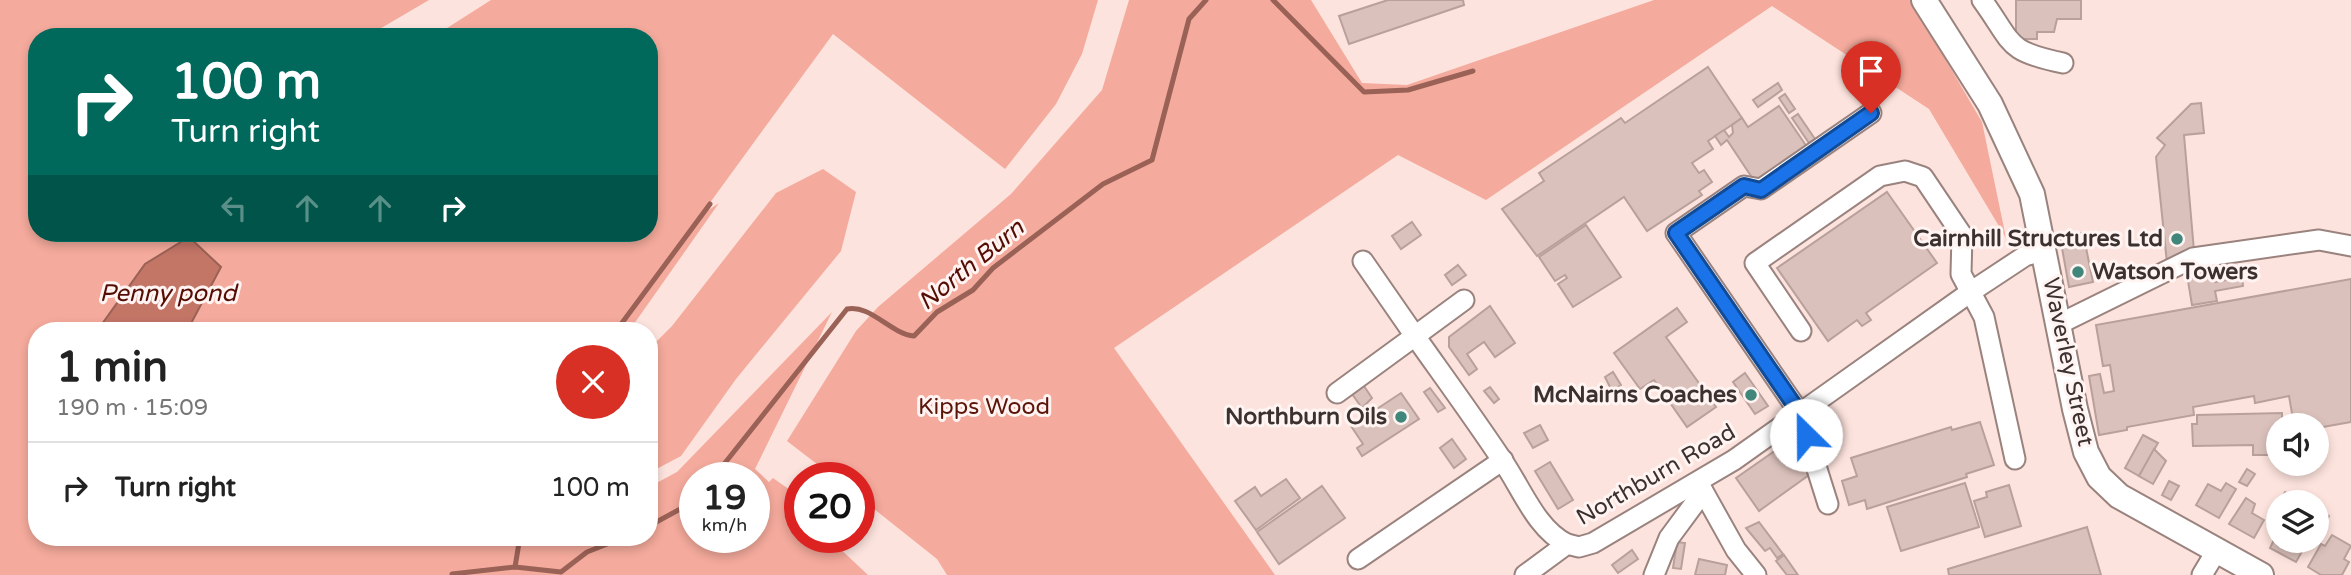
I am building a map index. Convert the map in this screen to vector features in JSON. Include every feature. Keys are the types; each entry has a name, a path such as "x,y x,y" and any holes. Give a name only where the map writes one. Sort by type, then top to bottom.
{"main road":[{"name":"Waverley Street","path":"1924,0 1990,104 2032,194 2086,452 2099,477 2119,496 2261,575"}],"street":[{"path":"1982,0 2012,46 2031,55 2063,63"},
{"path":"1828,504 1799,412 1676,233 1744,186 1761,190 1871,113"},
{"path":"1801,331 1755,263 1880,176 1895,171 1916,174 1928,182 1962,235 1961,274 1984,317 2015,459"},
{"path":"2059,324 2193,258 2319,240 2351,247"},
{"name":"Northburn Road","path":"1363,261 1503,460 1545,527 1555,538 1579,547 1593,543 1701,487 1799,412 1972,291 2025,256 2045,250"},
{"path":"1337,393 1464,300"},
{"path":"1358,559 1503,460"},
{"path":"1654,575 1669,538 1701,487 1736,550 1756,575"},
{"name":"Northburn Road","path":"1525,575 1567,544"},
{"path":"2202,575 2217,550"}],"green space":[{"path":"0,0 429,0 381,28 28,28 28,242 658,242 658,28 447,28 491,0 1098,0 1082,54 1056,104 1005,169 833,34 701,215 719,203 635,322 28,322 28,546 658,546 658,482 679,470 679,553 770,553 770,481 773,478 784,486 784,553 845,553 868,575 0,575"},
{"name":"Kipps Wood","path":"1129,0 1311,0 1362,83 1407,85 1654,0 1911,0 1982,122 2006,238 1929,109 1772,6 1486,200 1398,155 1114,348 1275,575 947,575 937,559 875,510 875,462 814,462 787,441 856,331 878,307 1011,194 1102,90"},
{"path":"823,169 856,192 841,251 736,379 681,456 658,468 658,340 672,326 776,193"},
{"path":"832,312 758,462 687,462"}],"water":[{"name":"Penny pond","path":"181,242 194,242 221,267 192,322 103,322 145,264"}],"building":[{"path":"1388,0 1463,0 1464,5 1349,44 1339,16"},
{"path":"2016,0 2081,0 2081,19 2057,19 2054,32 2037,32 2037,39 2016,39"},
{"path":"1708,67 1742,118 1708,141 1713,149 1692,163 1699,173 1704,170 1712,182 1699,191 1702,195 1647,231 1624,197 1537,256 1502,209 1544,181 1539,173 1621,118 1625,123"},
{"path":"1778,83 1782,90 1758,107 1753,100"},
{"path":"1785,94 1795,109 1789,113 1779,98"},
{"path":"2201,103 2204,133 2184,135 2194,251 2167,263 2156,157 2165,145 2157,138 2191,104"},
{"path":"1779,106 1807,147 1755,182 1727,140 1721,145 1715,136 1724,130 1729,137 1733,133 1732,125 1742,118 1748,127"},
{"path":"1798,114 1815,139 1809,143 1792,118"},
{"path":"1887,192 1937,263 1866,313 1871,320 1862,326 1857,320 1828,341 1777,268"},
{"path":"1412,222 1421,235 1401,249 1392,236"},
{"path":"1586,225 1621,277 1573,307 1558,284 1567,278 1565,275 1555,281 1539,257"},
{"path":"2083,233 2093,282 2069,287 2060,237"},
{"path":"1458,265 1466,275 1452,285 1445,275"},
{"path":"2213,271 2215,282 2242,277 2243,286 2215,291 2217,301 2192,305 2187,275"},
{"path":"2351,279 2351,422 2329,426 2329,413 2292,413 2289,396 2255,403 2254,396 2193,407 2194,415 2099,435 2089,376 2100,374 2104,393 2114,391 2110,365 2103,366 2096,325"},
{"path":"1490,306 1515,343 1495,357 1484,342 1467,354 1477,369 1469,375 1449,347 1449,337"},
{"path":"1677,308 1687,322 1666,337 1716,407 1687,427 1654,380 1640,389 1614,353"},
{"path":"1613,372 1621,385 1612,391 1605,377"},
{"path":"1745,373 1768,406 1755,414 1733,382"},
{"path":"1364,386 1372,398 1362,408 1352,394"},
{"path":"1490,387 1499,399 1494,403 1484,391"},
{"path":"1430,388 1445,408 1438,412 1424,392"},
{"path":"1401,393 1419,419 1362,456 1357,448 1363,444 1351,426"},
{"path":"2266,413 2266,455 2253,455 2253,445 2193,446 2192,424 2197,424 2197,415"},
{"path":"1980,422 1994,465 1966,474 1967,477 1867,509 1865,500 1849,505 1842,481 1857,476 1851,458 1951,427 1952,430"},
{"path":"1540,425 1548,440 1533,448 1524,433"},
{"path":"2143,435 2158,443 2139,476 2125,468"},
{"path":"1452,439 1466,459 1454,468 1440,448"},
{"path":"1786,443 1809,475 1759,511 1736,478"},
{"path":"2154,449 2166,461 2153,484 2139,476"},
{"path":"1550,462 1573,500 1558,509 1535,471"},
{"path":"2247,469 2255,474 2247,486 2239,482"},
{"path":"1286,479 1300,498 1256,530 1235,501 1255,487 1261,496"},
{"path":"2169,481 2179,486 2171,500 2162,495"},
{"path":"1965,483 1979,527 1901,551 1887,507"},
{"path":"2226,483 2236,489 2219,518 2196,505 2208,484 2221,491"},
{"path":"2009,485 2021,526 1985,537 1974,501 1987,497 1986,492"},
{"path":"1322,486 1345,518 1279,564 1257,532"},
{"path":"2246,498 2255,504 2252,513 2264,520 2254,538 2229,524"},
{"path":"1759,522 1783,554 1777,558 1770,548 1765,551 1746,528"},
{"path":"2087,527 2101,575 1949,575 1948,569"},
{"path":"2332,535 2351,546 2344,559 2349,562 2342,575 2321,575 2308,567 2316,553 2329,553 2329,540"},
{"path":"1677,542 1685,543 1681,569 1673,568"},
{"path":"1632,550 1638,559 1618,573 1612,565"},
{"path":"2279,553 2301,553 2296,562"},
{"path":"1784,555 1798,575 1787,575 1776,561"},
{"path":"1699,559 1727,565 1725,575 1695,575"}],"waterway":[{"name":"North Burn","path":"726,462 847,309 864,311 897,330 914,336 937,312 973,290 993,268 1103,184 1152,160 1189,19 1206,0"},
{"path":"1273,0 1364,92 1408,90 1473,71"},
{"path":"623,322 710,204"},
{"name":"North Burn","path":"658,521 679,510"},
{"path":"515,567 518,546"},
{"name":"North Burn","path":"452,574 515,567 561,572 587,552 602,546"}],"place":[{"name":"Cairnhill Structures Ltd","path":"2177,239"},
{"name":"Watson Towers","path":"2078,272"},
{"name":"McNairns Coaches","path":"1751,395"},
{"name":"Northburn Oils","path":"1401,417"}],"route":[{"path":"1806,435 1799,412 1676,233 1744,186 1761,190 1871,113"}]}
